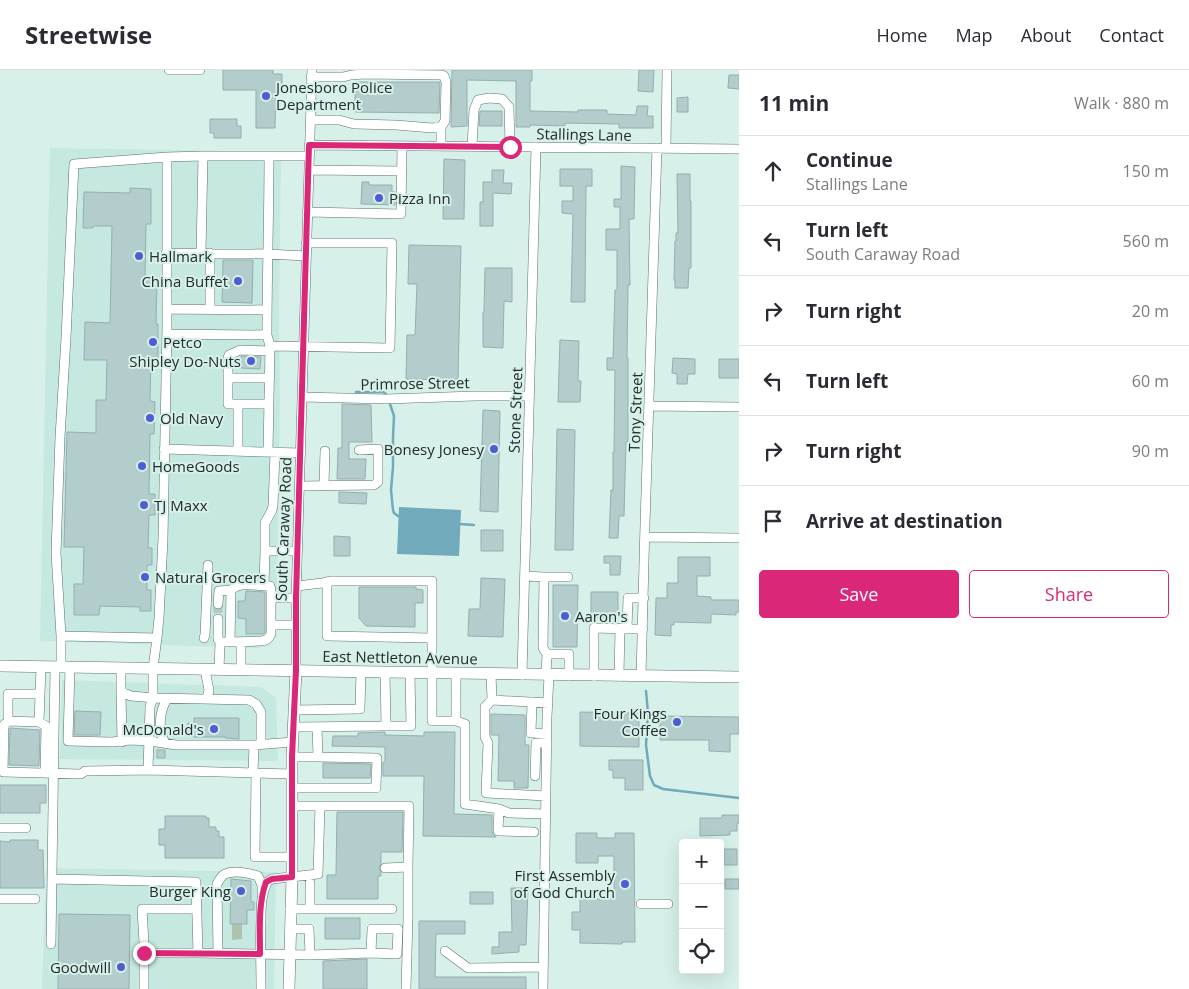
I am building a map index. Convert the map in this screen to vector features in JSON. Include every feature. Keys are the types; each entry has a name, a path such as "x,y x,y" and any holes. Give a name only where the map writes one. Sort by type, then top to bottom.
{"main road":[{"name":"East Nettleton Avenue","path":"0,666 569,676 739,677"},
{"name":"South Caraway Road","path":"289,989 292,877 292,757 296,670"}],"street":[{"path":"169,70 200,70"},
{"name":"Tony Street","path":"642,676 649,406 661,148 667,70"},
{"path":"312,74 343,77 364,74 444,76 446,82 445,121 442,127 442,146"},
{"name":"South Caraway Road","path":"296,670 296,598 312,74"},
{"path":"472,146 474,110 478,100 489,98 502,99 509,107 510,147"},
{"path":"310,120 339,120 354,124 442,127"},
{"name":"Stallings Lane","path":"309,145 739,149"},
{"path":"308,212 401,214 402,146"},
{"name":"Stone Street","path":"522,675 536,147"},
{"path":"203,156 205,253 210,309"},
{"path":"264,586 266,523 273,506 269,404 270,349 267,336 269,156"},
{"path":"293,742 176,745 130,740 122,742 68,741 56,553 74,164 167,157 309,156"},
{"path":"148,770 150,707 153,698 153,668 158,626 163,539 167,157"},
{"path":"309,170 401,171"},
{"path":"269,404 228,404 229,354 240,350 303,347 390,348 392,243 306,242"},
{"path":"166,253 306,256"},
{"path":"166,309 267,310"},
{"path":"166,334 267,336"},
{"path":"228,378 270,378"},
{"name":"Primrose Street","path":"302,397 386,399 529,396"},
{"path":"238,404 238,451"},
{"path":"649,406 739,407"},
{"path":"164,449 301,453"},
{"path":"300,486 374,485 378,482 378,449 359,450"},
{"path":"324,485 325,451"},
{"path":"645,537 739,538"},
{"path":"266,551 298,551"},
{"path":"204,638 208,565"},
{"path":"525,576 568,577"},
{"path":"543,989 548,703 547,654 543,648 544,576"},
{"path":"297,586 327,582 432,581 432,721 456,721 465,724 465,804 499,809 509,813 546,814"},
{"path":"327,582 327,636 432,638"},
{"path":"218,604 219,590 231,590 234,587 247,584 271,587 270,637 265,641 220,642"},
{"path":"230,642 231,590"},
{"path":"271,598 296,598"},
{"path":"619,676 628,598 644,598"},
{"path":"218,619 218,639 220,642 219,670"},
{"path":"271,625 296,625"},
{"path":"594,676 594,628 643,629"},
{"path":"61,636 157,638"},
{"path":"241,670 242,642"},
{"path":"547,654 570,654 569,676"},
{"path":"39,722 41,667"},
{"path":"49,773 62,667"},
{"path":"121,668 122,742"},
{"path":"205,670 209,690 207,699"},
{"path":"294,710 360,709 361,671"},
{"path":"385,672 386,726"},
{"path":"294,727 410,726 410,672"},
{"path":"456,673 456,721"},
{"path":"491,674 492,700 485,707 484,737 488,743 486,793 546,796"},
{"path":"121,692 131,696 166,699 249,700 256,704 261,712 254,773 255,856 292,857"},
{"path":"40,694 8,694 8,721 4,725 3,772 81,774 85,771 148,770 292,774"},
{"path":"165,743 162,737 161,716 166,699"},
{"path":"492,700 548,703"},
{"path":"532,702 531,733 535,738 535,776"},
{"path":"8,721 39,722 46,726 52,879 52,944"},
{"path":"317,727 318,757"},
{"path":"535,738 547,738"},
{"path":"292,757 377,758 375,806"},
{"path":"292,788 376,788"},
{"path":"292,806 409,806 406,989"},
{"path":"262,901 266,882 272,879 318,874 320,806"},
{"path":"499,809 498,831 534,832"},
{"path":"0,828 26,828"},
{"path":"385,868 408,867"},
{"path":"218,953 217,884 219,880 224,874 234,872 250,873 258,876 262,885 260,989"},
{"path":"52,879 196,882 198,953"},
{"path":"310,883 310,909"},
{"path":"0,899 35,899"},
{"path":"642,904 668,904"},
{"path":"144,989 142,909 197,909"},
{"path":"290,909 392,909"},
{"path":"290,930 309,929 310,955"},
{"path":"144,953 397,954 398,929 372,929 370,953"},
{"path":"397,940 407,940"},
{"path":"445,951 468,968 543,967"}],"shaded area":[{"path":"50,148 281,152 280,402 276,637 269,646 257,648 40,641"},
{"path":"62,680 261,687 276,698 278,761 60,759"},
{"path":"46,868 276,872 274,989 42,989"},
{"path":"232,924 242,924 242,939 232,940"}],"water":[{"path":"399,507 461,510 459,556 397,554"}],"building":[{"name":"Jonesboro Police Department","path":"223,70 273,70 273,74 282,74 282,85 276,85 275,128 256,128 256,90 223,90"},
{"path":"452,70 532,70 530,111 578,112 578,110 607,110 607,114 636,115 637,106 648,106 647,116 653,116 653,128 619,128 619,124 565,123 565,126 530,125 530,127 516,127 516,81 467,80 467,126 451,127"},
{"path":"639,70 654,70 653,92 638,91"},
{"path":"729,75 739,75 739,89 728,88"},
{"path":"355,82 440,82 439,113 355,112"},
{"path":"688,97 688,112 677,112 677,98"},
{"path":"480,111 502,111 502,126 479,126"},
{"path":"210,119 237,119 237,126 241,126 241,138 214,138 214,133 210,133"},
{"path":"444,159 465,160 464,219 443,219"},
{"path":"621,166 635,167 634,219 629,219 628,442 626,442 624,516 619,516 618,538 609,538 611,490 613,490 615,370 607,370 607,358 613,358 617,250 606,250 606,229 620,229 620,207 614,207 614,199 621,199"},
{"path":"560,169 592,169 592,186 586,186 585,302 571,302 573,214 562,213 562,201 573,201 573,186 560,186"},
{"path":"492,170 504,170 503,183 512,183 511,194 493,193 493,226 480,226 480,202 483,202 483,182 492,182"},
{"path":"677,174 690,174 691,268 689,268 688,288 675,288 674,280 675,241 676,233 678,233"},
{"name":"Pizza Inn","path":"362,182 369,182 369,185 392,185 392,192 395,192 395,205 361,204"},
{"path":"130,188 151,189 151,224 146,224 145,278 157,278 156,324 158,324 158,359 151,359 150,401 155,402 154,434 150,434 149,494 155,494 155,515 149,515 148,548 152,548 152,565 147,565 147,590 151,590 151,611 140,611 140,607 100,606 99,615 74,615 74,584 83,584 84,547 64,547 67,432 96,433 96,400 106,400 107,360 84,360 85,322 110,323 112,226 83,228 84,192 130,193"},
{"path":"409,245 461,246 458,380 406,379 407,335 415,335 417,284 408,284"},
{"name":"China Buffet","path":"223,260 253,260 252,303 222,302"},
{"path":"485,268 512,268 512,302 504,301 503,348 483,347"},
{"path":"560,340 579,341 578,381 581,381 580,402 558,402"},
{"name":"Shipley Do-Nuts","path":"241,356 261,357 260,369 241,368"},
{"path":"673,358 695,359 695,374 688,374 687,384 677,384 677,374 672,373"},
{"path":"719,359 739,359 739,378 719,378"},
{"path":"342,404 371,405 372,442 349,442 349,459 366,459 365,479 337,479 338,448 342,448"},
{"path":"483,410 500,411 498,512 480,511"},
{"path":"557,429 575,430 573,550 555,550"},
{"path":"339,492 367,493 366,504 339,503"},
{"path":"481,530 503,530 503,551 481,551"},
{"path":"334,536 350,537 350,556 334,556"},
{"path":"604,556 621,556 620,575 610,575 610,563 604,563"},
{"path":"678,557 710,557 710,576 697,576 697,596 711,597 711,600 739,600 739,612 736,612 736,615 711,614 711,623 674,622 674,625 671,625 671,636 655,635 656,598 667,598 667,583 678,583"},
{"path":"481,578 505,579 503,637 468,636 469,609 480,609"},
{"name":"Aaron's","path":"553,585 578,585 577,647 553,647"},
{"path":"359,587 416,587 416,589 423,590 423,603 415,603 415,627 366,626 359,618"},
{"path":"246,591 265,592 265,633 263,634 246,634 246,619 238,618 238,601 245,601"},
{"path":"591,592 618,592 618,618 591,618"},
{"path":"75,711 101,712 100,735 74,735"},
{"path":"580,712 639,713 639,747 580,746"},
{"path":"491,714 525,715 525,745 529,745 528,788 514,788 514,781 498,781 499,735 491,735"},
{"path":"660,716 739,717 739,734 730,734 730,752 709,751 709,740 660,740"},
{"name":"McDonald's","path":"194,718 239,718 239,739 193,737 193,735 188,735 188,723 194,723"},
{"path":"10,728 40,730 39,766 9,765"},
{"path":"385,732 385,735 424,736 424,732 455,732 454,814 492,815 492,831 496,837 423,836 424,776 383,776 385,747 332,746 333,736 358,736 358,733"},
{"path":"157,750 165,750 165,758 157,758"},
{"path":"609,760 643,760 643,790 625,790 625,778 613,778 613,770 609,770"},
{"path":"323,763 371,764 370,778 323,778"},
{"path":"0,785 46,785 46,803 40,803 40,813 0,813"},
{"path":"337,812 403,812 402,852 381,852 379,868 381,876 378,876 378,899 327,899 327,875 336,875"},
{"path":"722,815 739,815 737,831 730,831 730,835 700,836 700,818 722,818"},
{"path":"165,816 206,816 206,818 209,818 209,827 216,827 216,831 219,831 219,837 224,837 224,858 165,858 165,845 159,845 159,829 165,829"},
{"name":"First Assembly of God Church","path":"576,833 597,833 597,838 615,838 615,833 634,833 635,942 622,942 622,944 580,943 580,930 572,930 572,912 580,912 580,899 614,899 614,856 598,856 598,863 576,863"},
{"path":"10,840 38,840 38,850 43,850 44,888 0,888 0,841 10,842"},
{"path":"724,849 737,849 737,865 724,865"},
{"name":"Burger King","path":"231,879 251,881 251,902 254,902 254,910 247,910 247,924 230,924"},
{"path":"725,879 739,879 739,889 725,889"},
{"path":"511,888 528,888 526,945 519,945 519,952 492,954 492,947 499,947 499,932 512,932"},
{"path":"470,892 493,892 493,904 470,904"},
{"path":"59,914 130,915 129,989 58,989"},
{"path":"325,918 360,918 360,939 325,939"},
{"path":"419,921 465,921 465,934 436,934 435,977 526,977 526,989 419,989"},
{"path":"367,959 367,989 323,989 323,961"}],"waterway":[{"path":"356,392 383,392 386,394"},
{"path":"389,401 394,416 391,490 393,510 398,516"},
{"path":"460,524 474,525"},
{"path":"646,691 648,713 646,745 650,776 654,785 663,789 739,798"}],"tunnel":[{"path":"218,604 218,619"}],"place":[{"name":"Jonesboro Police Department","path":"266,96"},
{"name":"Pizza Inn","path":"379,198"},
{"name":"Hallmark","path":"139,256"},
{"name":"China Buffet","path":"238,281"},
{"name":"Petco","path":"153,342"},
{"name":"Shipley Do-Nuts","path":"251,361"},
{"name":"Old Navy","path":"150,418"},
{"name":"Bonesy Jonesy","path":"494,449"},
{"name":"HomeGoods","path":"142,466"},
{"name":"TJ Maxx","path":"144,505"},
{"name":"Natural Grocers","path":"145,577"},
{"name":"Aaron's","path":"565,616"},
{"name":"Four Kings Coffee","path":"677,722"},
{"name":"McDonald's","path":"214,729"},
{"name":"First Assembly of God Church","path":"625,884"},
{"name":"Burger King","path":"241,891"},
{"name":"Goodwill","path":"121,967"}],"route":[{"path":"144,953 260,954 262,901 266,882 272,879 292,877 292,757 296,670 296,598 309,145 510,147"}]}
